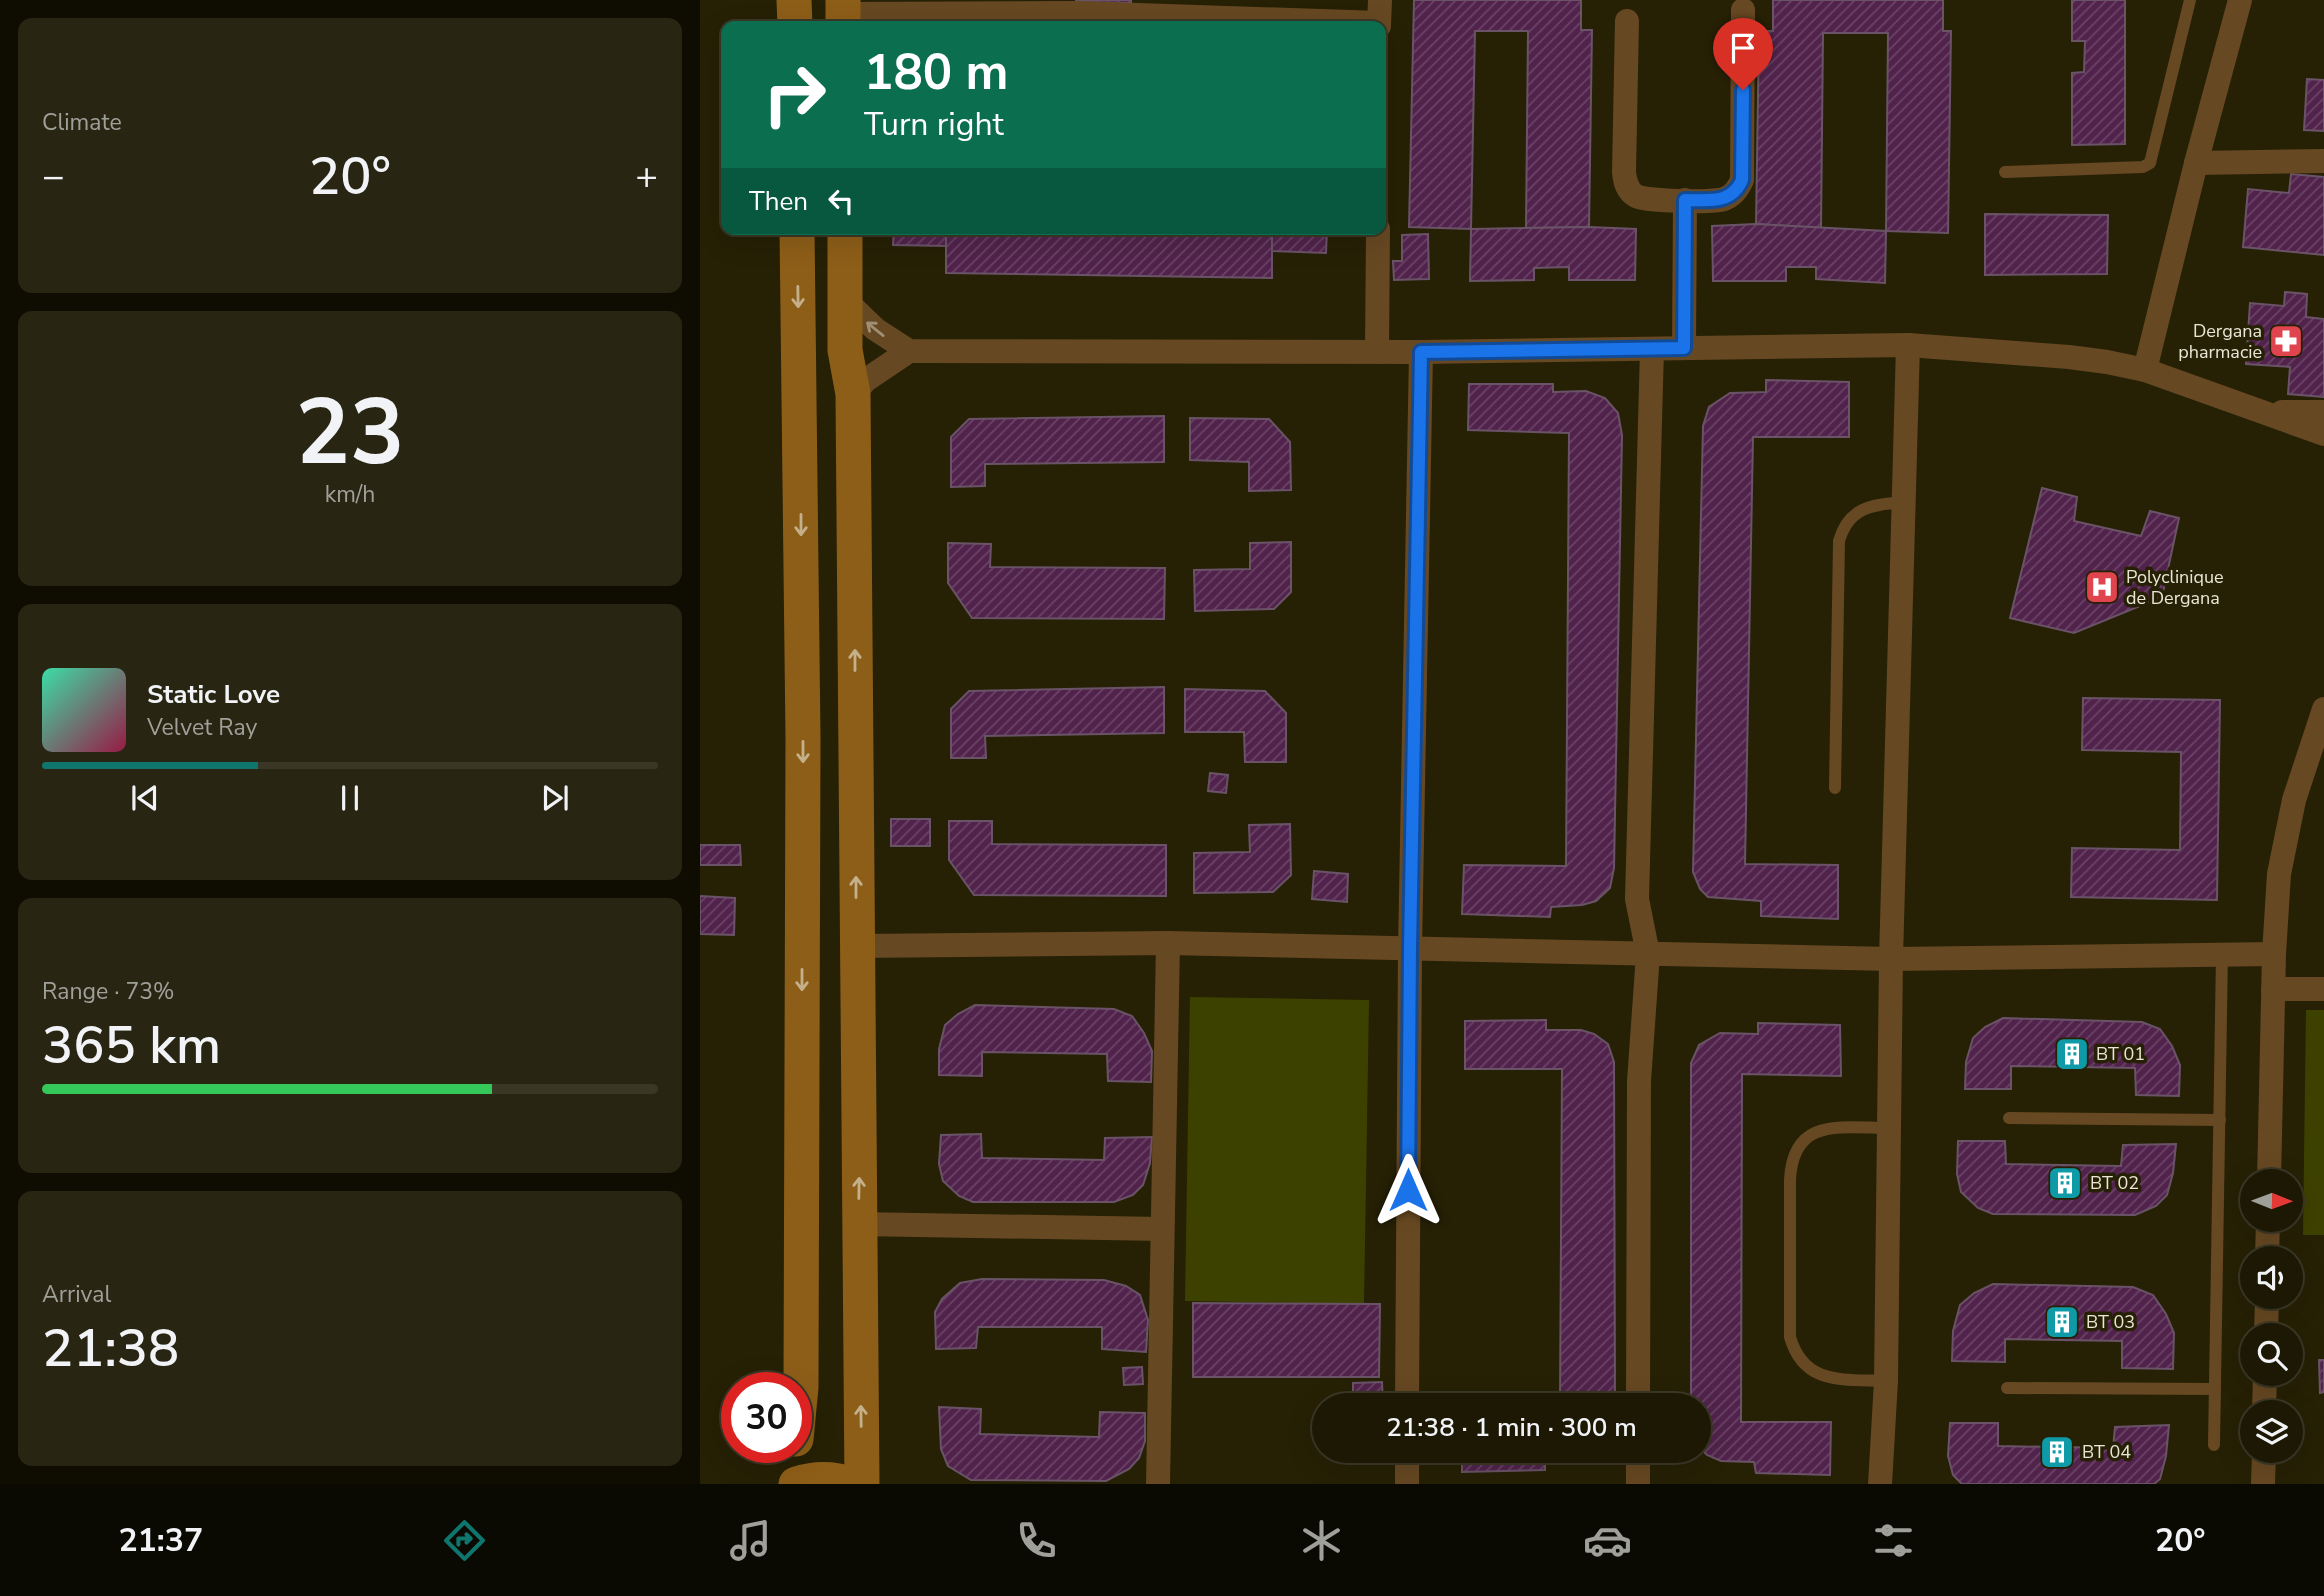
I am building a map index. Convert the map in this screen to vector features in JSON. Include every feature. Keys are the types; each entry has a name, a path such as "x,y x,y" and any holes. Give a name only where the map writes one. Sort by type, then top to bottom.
{"street":[{"path":"794,0 794,21"},
{"path":"2144,370 2240,0"},
{"path":"843,13 1026,6 1184,8 1379,16"},
{"path":"1627,21 1624,172 1630,192 1642,199 1717,201 1726,199 1742,180 1744,10"},
{"path":"2196,163 2324,161"},
{"path":"1684,348 1685,200"},
{"path":"797,235 803,791 801,1372"},
{"path":"845,235 845,350 853,394 862,1484"},
{"path":"1377,351 1378,235"},
{"path":"845,300 875,329 909,351 1421,352 1908,345 2069,357 2144,370 2324,434"},
{"path":"1880,1484 1885,1381 1891,959 1908,345"},
{"path":"1638,1393 1639,1081 1648,954 1637,899 1652,348"},
{"path":"853,394 866,380 909,351"},
{"path":"1407,1393 1410,949 1421,352"},
{"path":"2264,411 2324,412"},
{"path":"2269,1169 2277,886 2284,836 2324,709"},
{"path":"856,946 1168,943 1891,959 2274,954"},
{"path":"1158,1484 1168,943"},
{"path":"2273,989 2324,989"},
{"path":"858,1224 1162,1229"},
{"path":"786,1484 791,1463"},
{"path":"1406,1484 1407,1463"},
{"path":"1638,1463 1638,1484"},
{"path":"2263,1484 2264,1463"},
{"path":"796,1484 828,1479 851,1484"}],"lane":[{"path":"2004,172 2143,167 2150,163 2190,0"},
{"path":"1835,788 1839,541 1842,530 1858,512 1869,506 1905,502"},
{"path":"2214,1445 2222,954"},
{"path":"2009,1118 2220,1120"},
{"path":"1885,1381 1824,1377 1802,1362 1794,1350 1790,1337 1790,1162 1797,1147 1809,1134 1825,1128 1889,1128"},
{"path":"2007,1388 2215,1389"}],"shaded area":[{"path":"1190,997 1369,1000 1364,1304 1185,1301"},
{"path":"2306,1010 2324,1010 2324,1235 2303,1235"}],"building":[{"path":"1131,0 1131,3 1076,2"},
{"path":"1414,0 1581,0 1581,30 1592,30 1589,227 1526,228 1528,31 1475,31 1471,229 1409,227"},
{"path":"1773,0 1943,0 1943,31 1951,31 1948,233 1886,231 1888,33 1823,33 1821,228 1756,224 1759,31 1773,31"},
{"path":"2072,0 2125,0 2125,144 2072,145 2072,73 2084,72 2085,41 2072,41"},
{"path":"2307,79 2324,80 2324,131 2304,130"},
{"path":"2291,174 2324,177 2324,255 2243,247 2248,189 2289,193"},
{"path":"1985,214 2108,215 2107,274 1985,275"},
{"path":"1756,224 1886,231 1885,283 1816,279 1816,267 1786,267 1786,281 1713,281 1712,226"},
{"path":"1471,229 1636,229 1635,280 1569,280 1569,267 1534,268 1534,280 1470,281"},
{"path":"1428,234 1429,279 1394,280 1393,261 1402,261 1402,235"},
{"path":"894,235 946,235 946,246 893,245"},
{"path":"946,235 1272,235 1272,278 946,273"},
{"path":"1272,235 1327,235 1326,253 1272,251"},
{"name":"Dergana pharmacie","path":"2285,292 2307,294 2306,317 2324,319 2324,397 2288,394 2290,367 2246,364 2250,303 2284,306"},
{"path":"1766,380 1849,382 1849,437 1753,437 1745,864 1838,865 1838,919 1761,916 1761,901 1708,897 1700,889 1693,872 1703,426 1709,407 1730,393 1766,392"},
{"path":"1469,384 1553,384 1553,392 1586,391 1605,398 1618,413 1622,435 1614,868 1610,888 1596,901 1582,905 1551,907 1550,917 1462,914 1464,865 1566,866 1569,433 1468,430"},
{"path":"1164,416 1164,462 985,464 985,486 951,487 951,437 969,419"},
{"path":"1190,418 1269,419 1290,442 1291,490 1249,491 1249,462 1190,460"},
{"path":"2042,488 2077,497 2074,521 2141,536 2150,511 2179,518 2162,597 2074,633 2010,618"},
{"path":"1291,542 1291,592 1274,609 1195,611 1194,570 1250,569 1250,543"},
{"path":"948,543 991,544 990,567 1165,568 1164,619 972,618 948,583"},
{"path":"1164,687 1164,733 985,736 986,758 951,758 951,709 969,691"},
{"path":"1185,689 1265,691 1286,713 1286,762 1245,762 1244,732 1185,732"},
{"path":"2083,698 2220,700 2217,900 2071,897 2072,848 2180,850 2181,752 2082,750"},
{"path":"1210,773 1228,775 1226,793 1208,791"},
{"path":"891,819 930,819 930,846 891,846"},
{"path":"949,821 992,821 992,844 1166,845 1166,896 974,895 949,860"},
{"path":"1290,824 1291,875 1273,892 1194,893 1194,853 1250,852 1249,825"},
{"path":"700,845 740,845 741,865 700,865"},
{"path":"1314,871 1348,874 1347,902 1312,899"},
{"path":"700,896 735,898 734,935 700,934"},
{"path":"975,1005 1114,1009 1132,1016 1152,1051 1151,1082 1108,1081 1107,1054 982,1052 982,1076 939,1075 939,1049 945,1025"},
{"name":"BT 01","path":"2003,1018 2142,1022 2160,1029 2172,1046 2180,1065 2179,1096 2136,1095 2135,1068 2011,1066 2011,1089 1965,1089 1966,1062 1973,1038 1985,1027"},
{"path":"1546,1020 1546,1030 1581,1030 1594,1034 1608,1044 1614,1062 1615,1393 1560,1393 1562,1069 1465,1069 1465,1021"},
{"path":"1758,1023 1840,1025 1841,1076 1742,1074 1741,1422 1831,1422 1830,1475 1756,1473 1754,1462 1721,1461 1711,1457 1711,1393 1691,1393 1691,1063 1699,1045 1720,1033 1758,1034"},
{"path":"981,1134 982,1158 1104,1160 1105,1138 1152,1137 1150,1163 1143,1185 1133,1195 1114,1202 973,1202 959,1196 943,1181 939,1164 941,1135"},
{"name":"BT 02","path":"1958,1141 2005,1141 2006,1164 2121,1166 2123,1145 2176,1144 2167,1195 2156,1206 2135,1215 1993,1214 1978,1208 1961,1192 1957,1174"},
{"path":"982,1279 1104,1280 1126,1286 1140,1295 1148,1320 1146,1352 1102,1349 1102,1327 978,1327 976,1348 936,1349 935,1312 942,1299 960,1283"},
{"name":"BT 03","path":"1993,1284 2133,1287 2153,1295 2166,1314 2174,1333 2173,1369 2122,1368 2122,1341 2005,1339 2005,1362 1952,1361 1953,1331 1960,1305 1974,1293"},
{"path":"1193,1303 1380,1304 1379,1377 1193,1377"},
{"path":"2319,1360 2324,1360 2324,1392 2320,1393"},
{"path":"1142,1367 1143,1384 1124,1385 1123,1368"},
{"path":"1382,1382 1382,1393 1353,1393 1353,1383"},
{"path":"939,1407 981,1409 980,1434 1099,1437 1100,1412 1145,1413 1145,1441 1139,1458 1129,1469 1106,1481 971,1480 948,1466 941,1449"},
{"name":"BT 04","path":"1950,1423 1998,1423 1998,1446 2113,1448 2115,1427 2169,1425 2166,1456 2160,1479 2154,1484 1962,1484 1953,1475 1948,1456"},
{"path":"1462,1463 1545,1463 1545,1470 1462,1472"}],"place":[{"name":"Dergana pharmacie","path":"2286,341"},
{"name":"Polyclinique de Dergana","path":"2102,587"},
{"name":"BT 01","path":"2072,1054"},
{"name":"BT 02","path":"2065,1183"},
{"name":"BT 03","path":"2062,1322"},
{"name":"BT 04","path":"2057,1452"}],"route":[{"path":"1408,1190 1421,352 1684,348 1685,200 1726,199 1738,188 1742,180 1743,90"}]}
